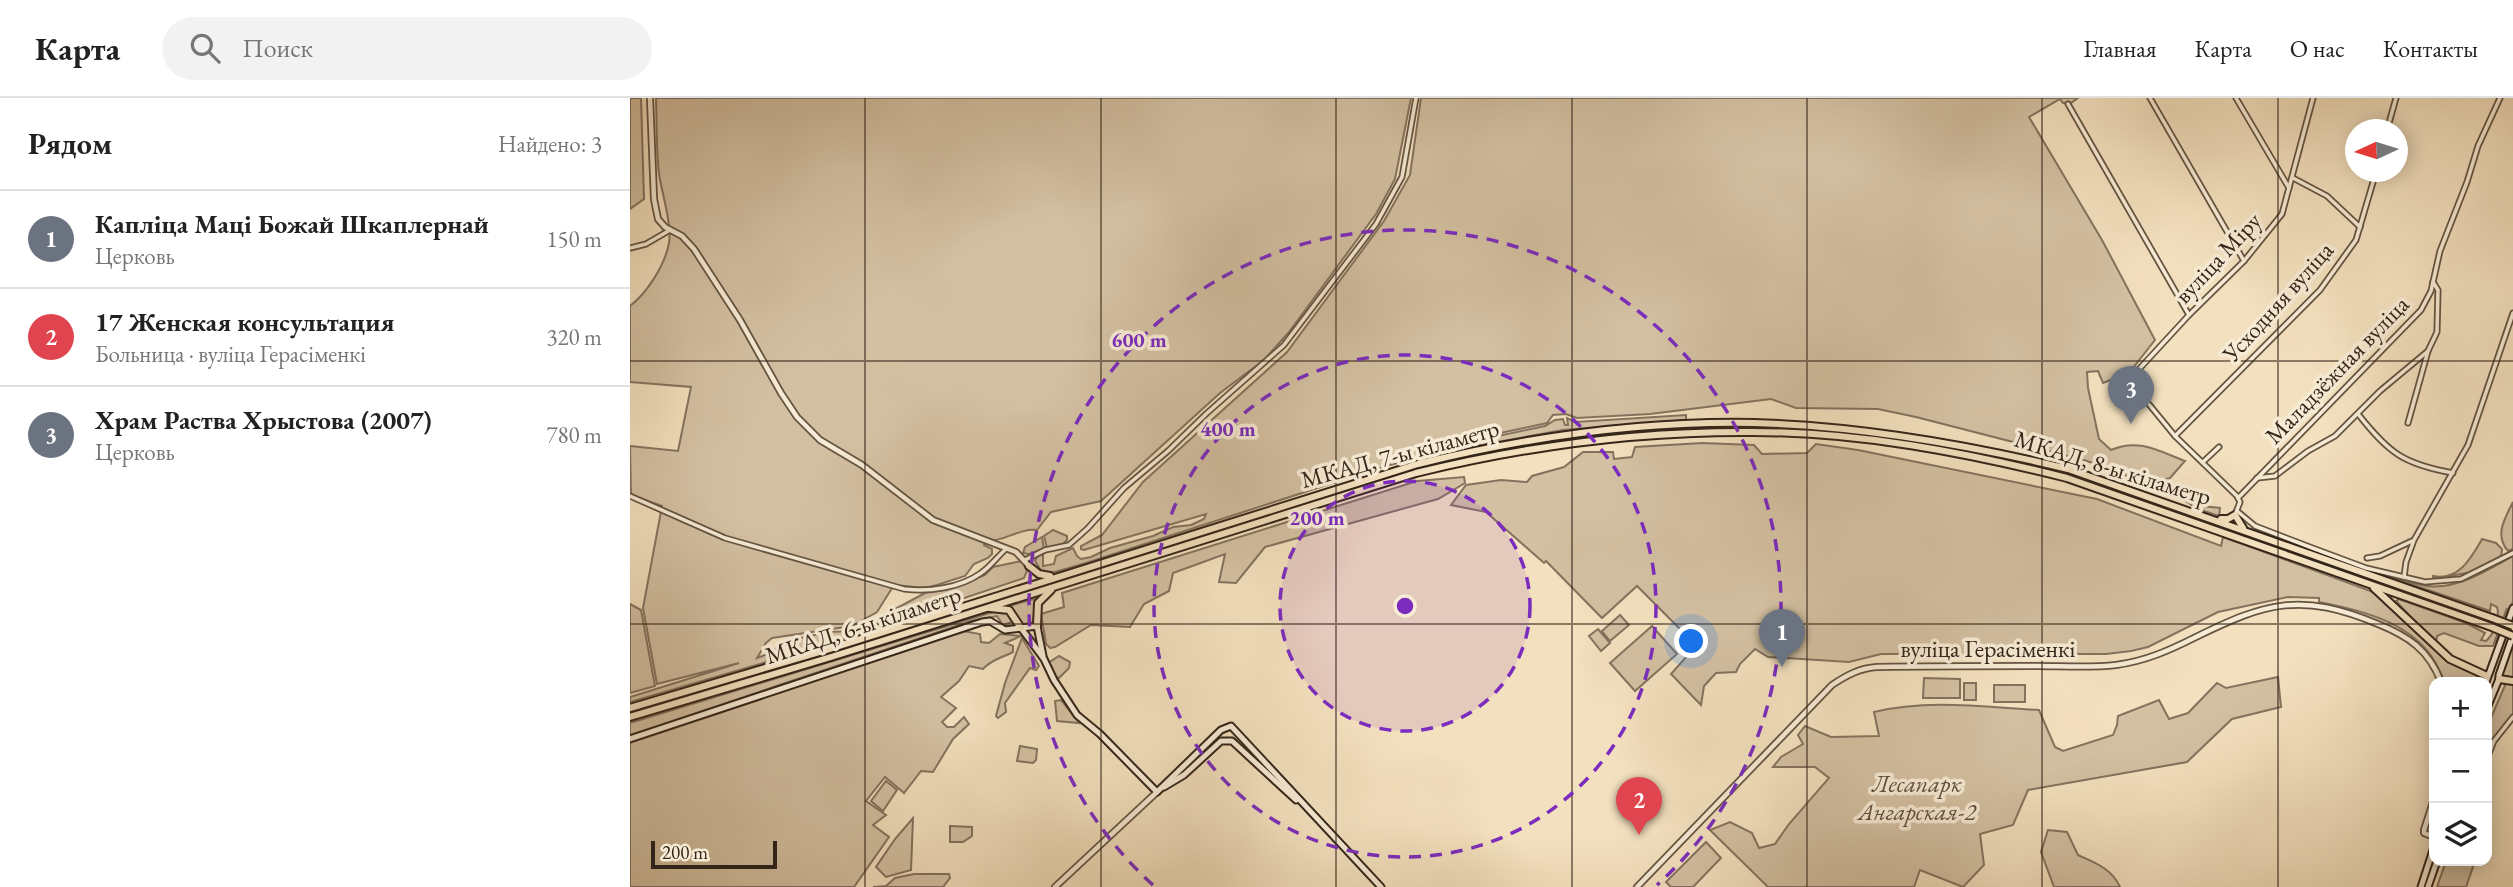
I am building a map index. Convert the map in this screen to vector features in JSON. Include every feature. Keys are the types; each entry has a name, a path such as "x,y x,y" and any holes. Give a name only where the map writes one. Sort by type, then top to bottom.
{"highway":[{"name":"МКАД, 8-ы кіламетр","path":"1754,423 1860,431 1939,441 2068,469 2513,626"},
{"name":"МКАД, 7-ы кіламетр","path":"1106,561 1369,477 1493,447 1623,429 1754,423"},
{"name":"МКАД, 8-ы кіламетр","path":"1754,432 1861,439 1939,449 2067,478 2513,635"},
{"name":"МКАД, 7-ы кіламетр","path":"1108,569 1416,473 1453,464 1534,449 1611,439 1754,432"},
{"path":"2203,515 2224,520 2236,513 2239,525 2247,531"},
{"name":"МКАД, 6-ы кіламетр","path":"630,708 826,650 1106,561"},
{"path":"1027,563 1044,576 1059,576"},
{"path":"1018,588 1028,581 1027,563"},
{"name":"МКАД, 6-ы кіламетр","path":"630,718 1108,569"},
{"path":"1037,626 1038,603 1045,593 1058,584"},
{"path":"2370,584 2450,659 2488,677"},
{"path":"981,609 1009,610 1021,628"},
{"path":"2498,679 2513,681"}],"main road":[{"path":"2488,677 2513,608"},
{"path":"630,739 972,624 988,621 1006,630 1037,626 1044,659"},
{"path":"1021,628 1044,659 1077,715 1159,790"},
{"path":"2492,695 2513,635"},
{"path":"2488,677 2496,672 2498,679"},
{"path":"2492,683 2498,679"},
{"path":"1159,790 1225,727 1231,726 1381,887"},
{"path":"1239,736 1233,735 1233,741 1304,806"},
{"path":"1159,790 1173,783 1221,741 1233,741"},
{"path":"1187,761 1193,767"},
{"path":"1264,772 1269,773 1271,767"},
{"path":"2421,887 2429,862"},
{"path":"2428,887 2435,866"}],"street":[{"path":"650,98 656,214 662,225 682,236 694,249 740,320 797,417 812,433 862,465 933,520 1016,552 1027,563 1045,550 1069,545 1124,488 1284,345 1375,226 1402,177 1416,98"},
{"path":"2150,98 2244,261"},
{"path":"2236,98 2290,190"},
{"name":"вуліца Міру","path":"2175,436 2130,383 2130,378 2189,314 2244,261 2282,214 2313,98"},
{"path":"2390,119 2396,98"},
{"name":"Маладзёжная вуліца","path":"2238,498 2413,319 2427,300 2440,251 2481,137 2500,98"},
{"path":"2068,104 2189,314"},
{"path":"2293,178 2327,196 2360,227"},
{"name":"Усходняя вуліца","path":"2175,436 2320,290 2349,250 2360,227 2372,182"},
{"path":"630,248 646,244 670,230"},
{"path":"2408,423 2428,351 2437,332 2438,290 2433,282"},
{"path":"2404,577 2414,540 2471,436 2513,313"},
{"path":"2257,478 2275,476 2308,451 2335,436 2380,391 2428,351"},
{"path":"2358,414 2379,439 2401,458 2426,468 2453,473"},
{"path":"2175,436 2238,498 2240,502 2236,513 2248,523 2366,568 2435,582 2461,579 2512,554"},
{"path":"2203,462 2219,447"},
{"path":"630,496 725,538 904,590 930,590 967,580 983,572 1006,549"},
{"path":"2367,558 2380,556 2414,540"},
{"name":"вуліца Герасіменкі","path":"1637,887 1825,692 1854,672 1877,667 2098,666 2130,663 2158,655 2242,614 2284,605 2329,607 2376,623 2411,640 2431,660 2439,677"},
{"path":"2492,748 2501,730 2513,717"},
{"path":"1055,887 1159,790"},
{"path":"2429,814 2424,830 2424,833 2429,835"}],"green space":[{"path":"630,98 641,98 644,199 630,209"},
{"path":"656,98 1411,98 1395,179 1376,214 1289,332 1264,360 1220,393 1101,501 1051,512 1037,530 986,541 984,545 992,549 992,554 974,564 965,576 926,588 894,585 877,612 852,626 772,638 757,658 773,652 782,642 828,632 854,631 925,593 956,587 985,575 993,567 1022,561 1027,571 1024,578 818,647 630,702 630,697 739,663 657,684 643,608 662,506 631,495 630,446 678,451 691,387 630,382 630,306 654,278 664,260 670,236 658,165"},
{"path":"1421,98 2078,98 2071,103 2063,103 2060,99 2029,117 2102,240 2155,340 2125,378 2103,383 2098,371 2087,372 2099,439 2111,450 2130,445 2139,446 2185,461 2170,478 2149,484 2087,461 1916,417 1878,409 1796,408 1771,399 1650,414 1577,418 1566,414 1553,415 1547,423 1423,452 1545,426 1555,420 1563,419 1565,425 1568,425 1567,418 1575,422 1686,415 1686,420 1563,430 1431,454 1379,468 1086,563 1055,572 1042,572 1035,561 1038,555 1043,554 1043,566 1054,564 1056,556 1073,548 1081,559 1091,557 1110,548 1204,519 1206,514 1081,549 1081,546 1102,535 1143,482 1287,352 1384,221 1410,175"},
{"path":"1702,443 1754,445 1762,454 1807,453 1816,444 1858,450 2097,499 2221,546 2223,537 2376,593 2446,658 2480,677 2442,677 2425,648 2411,635 2377,617 2319,602 2319,598 2288,597 2218,612 2148,647 2106,654 1881,654 1849,662 1768,657 1755,649 1736,672 1716,673 1704,686 1701,705 1671,674 1688,655 1687,636 1637,586 1602,618 1546,561 1544,563 1486,512 1451,505 1466,485 1501,480 1527,482 1532,476 1564,467 1583,452 1613,452 1614,459 1632,457 1635,447"},
{"path":"1464,477 1465,483 1438,499 1265,547 1236,583 1219,582 1225,554 1173,573 1169,591 1144,604 1130,627 1091,625 1055,647 1050,648 1046,644 1041,614 1064,607 1062,593 1417,481"},
{"path":"2187,496 2202,506 2220,508 2219,516 2198,509 2184,500"},
{"path":"2513,502 2513,549 2508,551 2501,533"},
{"path":"1053,530 1067,536 1067,540 1062,545 1047,548 1044,536"},
{"path":"1042,537 1044,549 1029,554 1023,553 1025,547"},
{"path":"2482,539 2496,543 2502,549 2501,557 2472,572 2433,579 2433,576 2442,577 2457,572 2469,560"},
{"path":"2513,556 2513,601 2499,640 2496,644 2507,608 2493,646 2479,646 2444,633 2437,636 2436,644 2396,601 2399,599 2466,623 2485,633 2481,640 2486,641 2496,625 2497,607 2491,604 2490,611 2369,570 2420,585 2449,585 2472,578"},
{"path":"1038,598 1032,624 1022,625 1005,607"},
{"path":"630,604 641,610 655,686 630,693"},
{"path":"996,611 1008,613 1012,622 1003,625 997,616 971,621 630,735 630,723"},
{"path":"1620,615 1629,625 1610,641 1602,631"},
{"path":"1652,626 1677,654 1635,691 1610,663"},
{"path":"1598,629 1610,643 1601,651 1589,636"},
{"path":"963,631 980,634 981,642 989,643 1000,634 1021,636 1005,643 1013,646 1013,652 983,669 969,666 959,681 941,697 956,708 942,722 947,727 954,727 964,717 969,724 953,739 933,772 921,771 904,793 885,777 866,801 886,815 873,825 889,837 854,887 630,887 630,742"},
{"path":"1022,638 1039,666 1036,670 1030,668 1005,703 1006,712 998,718 996,716 1005,683"},
{"path":"2513,641 2513,680 2505,678 2502,673"},
{"path":"1059,656 1070,662 1069,668 1059,678 1048,663"},
{"name":"Лесапарк Ангарская-2","path":"2278,677 2281,707 2232,719 2187,762 2028,790 2013,825 1980,834 1984,865 1963,887 1920,870 1914,887 1768,887 1710,830 1730,822 1752,833 1759,848 1775,844 1829,778 1815,767 1773,767 1781,757 1803,744 1798,735 1805,726 1831,737 1879,736 1874,712 1894,708 1956,705 2039,710 2055,747 2063,751 2113,735 2118,716 2159,700 2169,719 2188,713 2217,683 2226,688"},
{"path":"1924,678 1960,679 1960,698 1923,698"},
{"path":"1964,683 1976,683 1976,700 1964,700"},
{"path":"2506,683 2513,683 2513,715 2492,742 2492,715"},
{"path":"1994,685 2025,685 2025,702 1994,702"},
{"path":"1061,700 1079,723 1057,721 1055,701"},
{"path":"1020,746 1037,749 1033,763 1017,761"},
{"path":"886,781 897,790 883,811 871,801"},
{"path":"913,818 911,870 886,877 876,867"},
{"path":"950,826 972,827 972,836 963,842 950,842"},
{"path":"2048,830 2067,832 2078,855 2108,871 2120,887 2054,887 2041,852"},
{"path":"1706,842 1721,858 1693,887 1671,887 1666,882"},
{"path":"2444,866 2473,866 2466,887 2437,887"},
{"path":"914,874 949,874 950,878 943,887 873,887 886,886 895,878"}],"place":[{"name":"Храм Раства Хрыстова (2007)","path":"2131,424"},
{"name":"Капліца Маці Божай Шкаплернай","path":"1782,667"},
{"name":"17 Женская консультация","path":"1639,835"}]}
